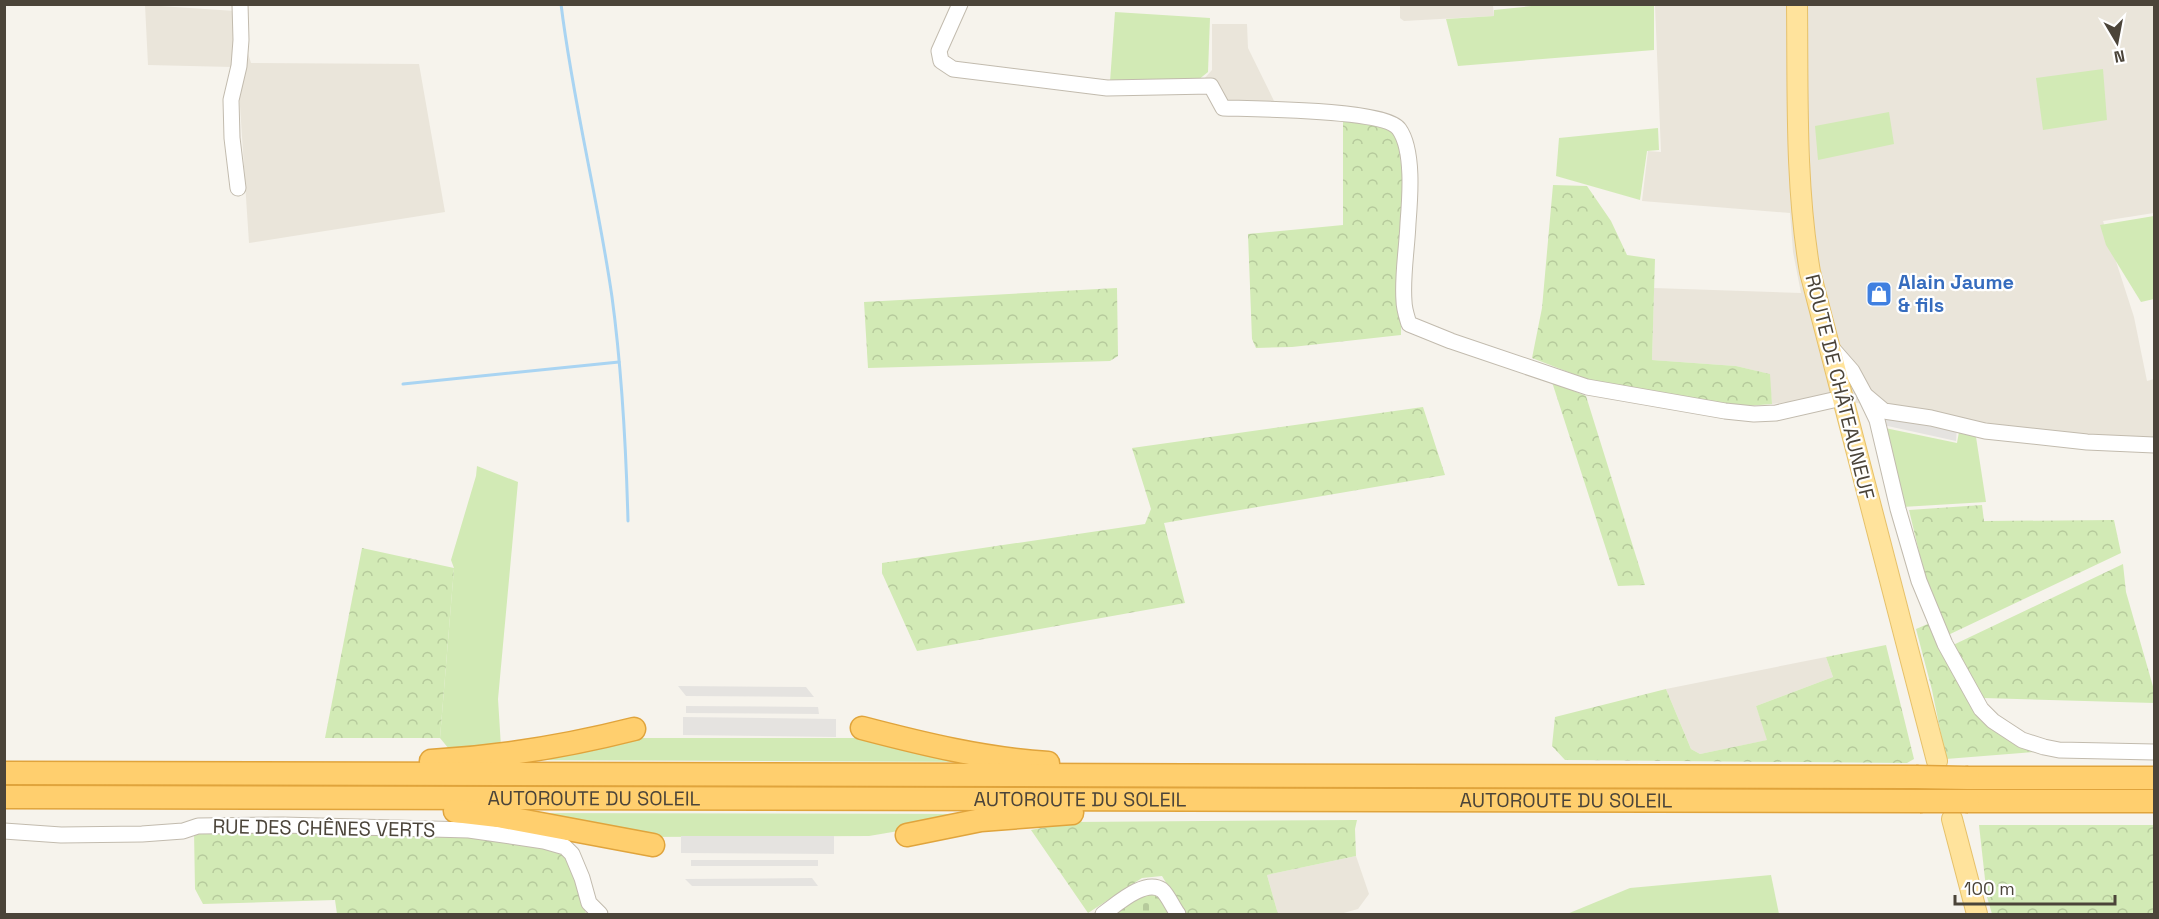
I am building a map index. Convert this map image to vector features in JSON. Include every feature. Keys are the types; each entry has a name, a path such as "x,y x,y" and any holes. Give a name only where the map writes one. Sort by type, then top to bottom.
{"highway":[{"path":"862,728 992,757 1138,769 1181,777"},
{"path":"329,774 395,764 512,754 634,729"},
{"name":"AUTOROUTE DU SOLEIL","path":"4,773 2154,778"},
{"name":"AUTOROUTE DU SOLEIL","path":"4,797 2154,801"},
{"path":"328,798 401,808 461,811 498,816 653,844"},
{"path":"908,835 981,820 1092,811 1313,811 1357,800"}],"main road":[{"name":"ROUTE DE CHÂTEAUNEUF","path":"1797,4 1800,170 1805,243 1815,294 1937,761"},
{"path":"1952,819 1977,915"}],"street":[{"path":"238,188 232,138 231,100 242,40 240,4"},
{"path":"960,4 939,51 941,62 953,69 1107,88 1211,86 1223,108 1310,111 1381,119 1397,126 1404,138 1408,163 1409,207 1404,302 1408,324 1587,387 1725,411 1754,414 1776,413 1842,398"},
{"path":"1828,343 1852,371 1877,420 1898,509 1920,581 1945,644 1981,709 1993,721 2022,740 2044,747 2060,750 2154,752"},
{"path":"1866,395 1884,411 1931,418 1984,431 2087,442 2154,446"},
{"name":"RUE DES CHÊNES VERTS","path":"4,831 61,835 142,834 183,831 198,826 272,825 469,830 544,841 565,847 572,854 579,870 589,903 600,915"},
{"path":"1103,915 1139,889 1154,887 1162,891 1178,915"}],"shaded area":[{"path":"145,5 235,11 251,63 419,64 445,212 249,243 239,91 232,67 148,65"},
{"path":"1400,5 1493,5 1494,16 1404,21 1400,18"},
{"path":"1655,5 2154,5 2154,213 2103,221 2134,317 2147,381 2154,379 2154,440 2080,439 1826,397 1772,404 1769,374 1736,366 1652,360 1654,288 1801,293 1793,252 1790,213 1642,201 1648,151 1661,152"},
{"path":"1212,24 1247,24 1248,48 1276,105 1221,112 1203,80 1212,70"},
{"path":"1883,415 1957,426 1956,441 1883,425"},
{"path":"1826,657 1833,677 1756,706 1768,740 1700,754 1691,749 1666,689"},
{"path":"678,686 806,687 814,697 686,696"},
{"path":"686,706 818,707 819,714 686,713"},
{"path":"683,717 836,719 836,737 683,735"},
{"path":"681,836 834,836 834,854 681,853"},
{"path":"1356,856 1369,894 1358,909 1340,914 1278,914 1267,875"},
{"path":"691,860 818,860 818,866 691,866"},
{"path":"812,878 818,886 692,886 685,879"}],"green space":[{"path":"1551,4 1654,5 1654,50 1458,66 1446,19 1494,16 1494,10"},
{"path":"1115,12 1210,18 1208,72 1198,80 1110,82"},
{"path":"2103,69 2107,120 2043,130 2036,78"},
{"path":"1889,112 1894,144 1818,160 1815,126"},
{"path":"1343,121 1384,125 1398,139 1403,181 1401,335 1292,347 1256,348 1252,339 1248,234 1343,225"},
{"path":"1658,128 1659,150 1647,151 1640,200 1556,176 1559,138"},
{"path":"1553,185 1587,186 1611,221 1627,255 1655,259 1652,360 1736,366 1770,374 1772,404 1735,407 1586,379 1532,358 1542,308"},
{"path":"2154,216 2154,299 2141,302 2106,245 2100,225"},
{"path":"1117,288 1118,356 1110,361 868,368 864,302"},
{"path":"1552,382 1586,396 1645,585 1618,586"},
{"path":"1423,407 1445,475 1164,523 1185,603 917,651 882,573 882,563 1145,524 1151,509 1132,448"},
{"path":"1885,428 1957,443 1959,432 1976,437 1986,502 1902,507"},
{"path":"477,466 518,482 498,699 501,747 449,749 440,738 454,568 451,560"},
{"path":"1982,505 1984,521 2114,520 2121,553 1946,636 1925,577 1909,510"},
{"path":"362,548 454,568 440,738 325,738"},
{"path":"2123,564 2126,592 2154,690 2154,703 1983,698 1951,646"},
{"path":"1930,623 1969,703 1978,714 2034,752 1946,759 1932,690 1916,629"},
{"path":"1886,645 1914,759 1907,763 1565,760 1552,746 1555,717 1666,689 1691,749 1700,754 1767,740 1756,706 1833,677 1826,657"},
{"path":"641,738 877,738 988,762 519,760"},
{"path":"525,813 987,814 987,816 869,836 635,837"},
{"path":"1357,820 1356,856 1267,875 1278,914 1185,914 1162,876 1142,878 1088,913 1031,830 1071,822"},
{"path":"1979,825 2154,825 2154,914 1992,914 1987,897"},
{"path":"194,831 432,834 553,845 585,876 585,912 589,914 337,914 335,900 203,904 195,889"},
{"path":"1771,875 1779,914 1567,914 1630,888"},
{"path":"1151,893 1162,900 1170,914 1112,914 1138,895"}],"waterway":[{"path":"561,4 572,78 612,297 623,409 628,521"},
{"path":"403,384 619,362"}],"place":[{"name":"Alain Jaume & fils","path":"1879,294"}]}
